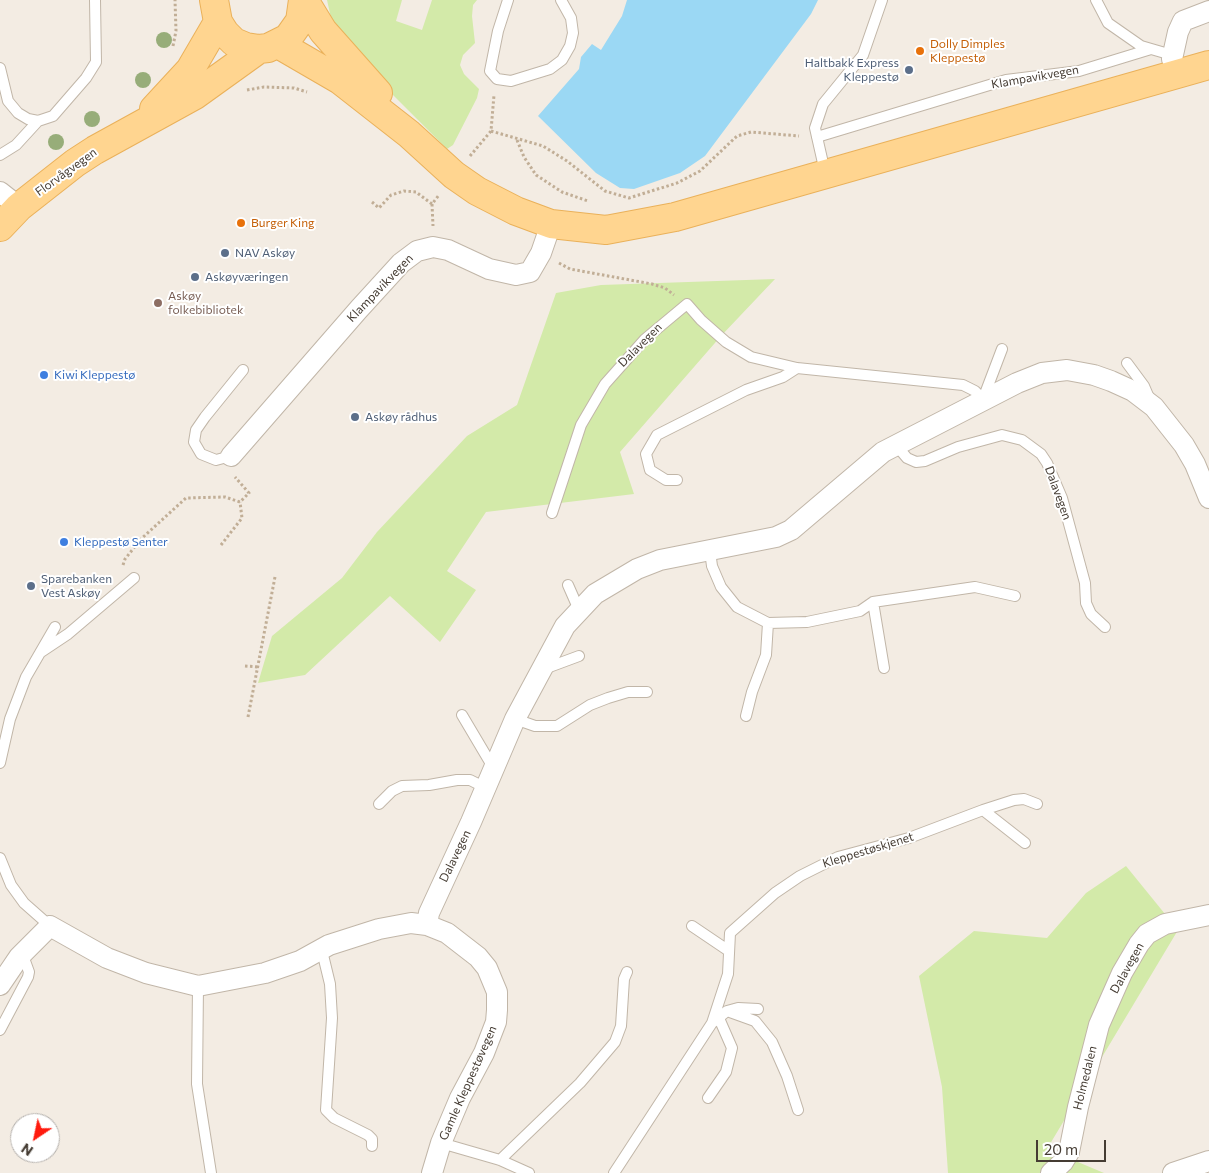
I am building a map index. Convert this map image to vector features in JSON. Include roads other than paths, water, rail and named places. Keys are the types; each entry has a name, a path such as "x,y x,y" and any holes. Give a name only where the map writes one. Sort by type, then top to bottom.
{"main road":[{"name":"Florvågvegen","path":"0,227 9,199 195,95 295,30 300,21 303,0"},
{"path":"303,0 323,31 384,100 409,134"},
{"name":"Florvågvegen","path":"139,125 190,70 214,8"},
{"path":"214,8 234,42 246,47 268,46 340,80 409,134 454,175 478,191 516,211 551,224 606,230 675,217 826,176 1175,66 1209,65"}],"street":[{"path":"1175,66 1178,32 1183,21 1209,11"},
{"name":"Klampavikvegen","path":"225,458 401,263 417,251 433,248 448,250 489,270 516,275 530,272 541,253 551,224"},
{"name":"Dalavegen","path":"427,925 429,913 515,719 565,626 595,594 637,569 660,560 776,537 791,530 870,461 896,445 983,399 1042,373 1067,370 1111,381 1133,391 1154,408 1184,445 1195,464 1209,498"},
{"name":"Dalavegen","path":"1106,1008 1122,973 1147,934 1165,924 1209,915"},
{"name":"Gamle Kleppestøvegen","path":"50,926 107,958 146,973 198,986 265,973 300,961 329,945 379,929 411,923 427,925 447,933 478,957 492,978 497,992 496,1022 484,1053 460,1098 441,1143 432,1173"},
{"path":"0,985 19,957 50,926"},
{"name":"Holmedalen","path":"1051,1173 1069,1152 1091,1052 1106,1008"},
{"path":"1172,1173 1209,1161"}],"lane":[{"path":"0,68 8,101 28,119 38,120 53,116 86,78 96,62 95,0"},
{"path":"508,0 498,31 490,71 497,80 511,81 550,68 562,60 570,46 573,33 571,18 561,0"},
{"path":"826,176 815,128 823,104 863,55 882,0"},
{"path":"1096,0 1108,23 1141,46 1165,54 1175,66"},
{"name":"Klampavikvegen","path":"817,137 1006,80 1079,71 1151,49"},
{"path":"0,155 16,145 38,120"},
{"name":"Dalavegen","path":"552,514 581,425 605,384 645,339 687,304 726,342 751,357 796,368"},
{"path":"677,480 666,480 650,470 646,454 657,435 746,390 783,377 796,368 963,385 975,391 983,399 1002,349"},
{"name":"Dalavegen","path":"1127,363 1144,386 1154,408"},
{"path":"225,458 201,454 194,442 196,430 243,370"},
{"name":"Dalavegen","path":"896,445 908,458 916,462 925,461 958,447 1002,435 1022,440 1040,454 1051,470 1062,498 1084,574 1086,603 1091,614 1105,626"},
{"path":"710,551 712,566 721,587 737,607 768,623 787,624 850,614 860,611 873,602 975,587 1015,596"},
{"path":"38,654 68,634 134,578"},
{"path":"568,585 579,610"},
{"path":"873,602 884,668"},
{"path":"746,716 752,692 766,655 768,623"},
{"path":"0,763 10,719 26,677 55,627"},
{"path":"541,670 579,656"},
{"path":"515,719 535,726 557,726 590,706 608,698 628,692 647,692"},
{"path":"379,804 392,791 402,786 429,785 457,780 490,779 462,715"},
{"name":"Kleppestøskjenet","path":"614,1173 719,1017 728,974 730,933 775,893 818,865 838,857 909,838 983,810 1024,799 1037,804"},
{"path":"983,810 1025,843"},
{"name":"Gamle Kleppestøvegen","path":"0,858 11,885 24,903 50,926"},
{"path":"692,926 729,951"},
{"path":"322,950 330,984 332,1018 326,1110 334,1118 368,1135 372,1139 372,1146"},
{"path":"0,1030 28,977 29,972 25,961 19,957"},
{"path":"500,1160 574,1090 614,1042 621,1026 626,972"},
{"path":"198,986 197,1084 211,1173"},
{"path":"719,1017 738,1008 758,1009"},
{"path":"719,1017 738,1013 755,1021 772,1042 798,1110"},
{"path":"708,1098 726,1072 732,1048 719,1017"},
{"path":"441,1143 500,1160 529,1173"}],"water":[{"path":"627,0 818,0 811,14 705,156 680,173 634,189 620,188 596,173 538,116 579,69 581,57 592,44 601,50 622,16"}],"place":[{"name":"Dolly Dimples Kleppestø","path":"920,51"},
{"name":"Haltbakk Express Kleppestø","path":"909,70"},
{"name":"Burger King","path":"241,223"},
{"name":"NAV Askøy","path":"225,253"},
{"name":"Askøyværingen","path":"195,277"},
{"name":"Askøy folkebibliotek","path":"158,303"},
{"name":"Kiwi Kleppestø","path":"44,375"},
{"name":"Askøy rådhus","path":"355,417"},
{"name":"Kleppestø Senter","path":"64,542"},
{"name":"Sparebanken Vest Askøy","path":"31,586"}]}
